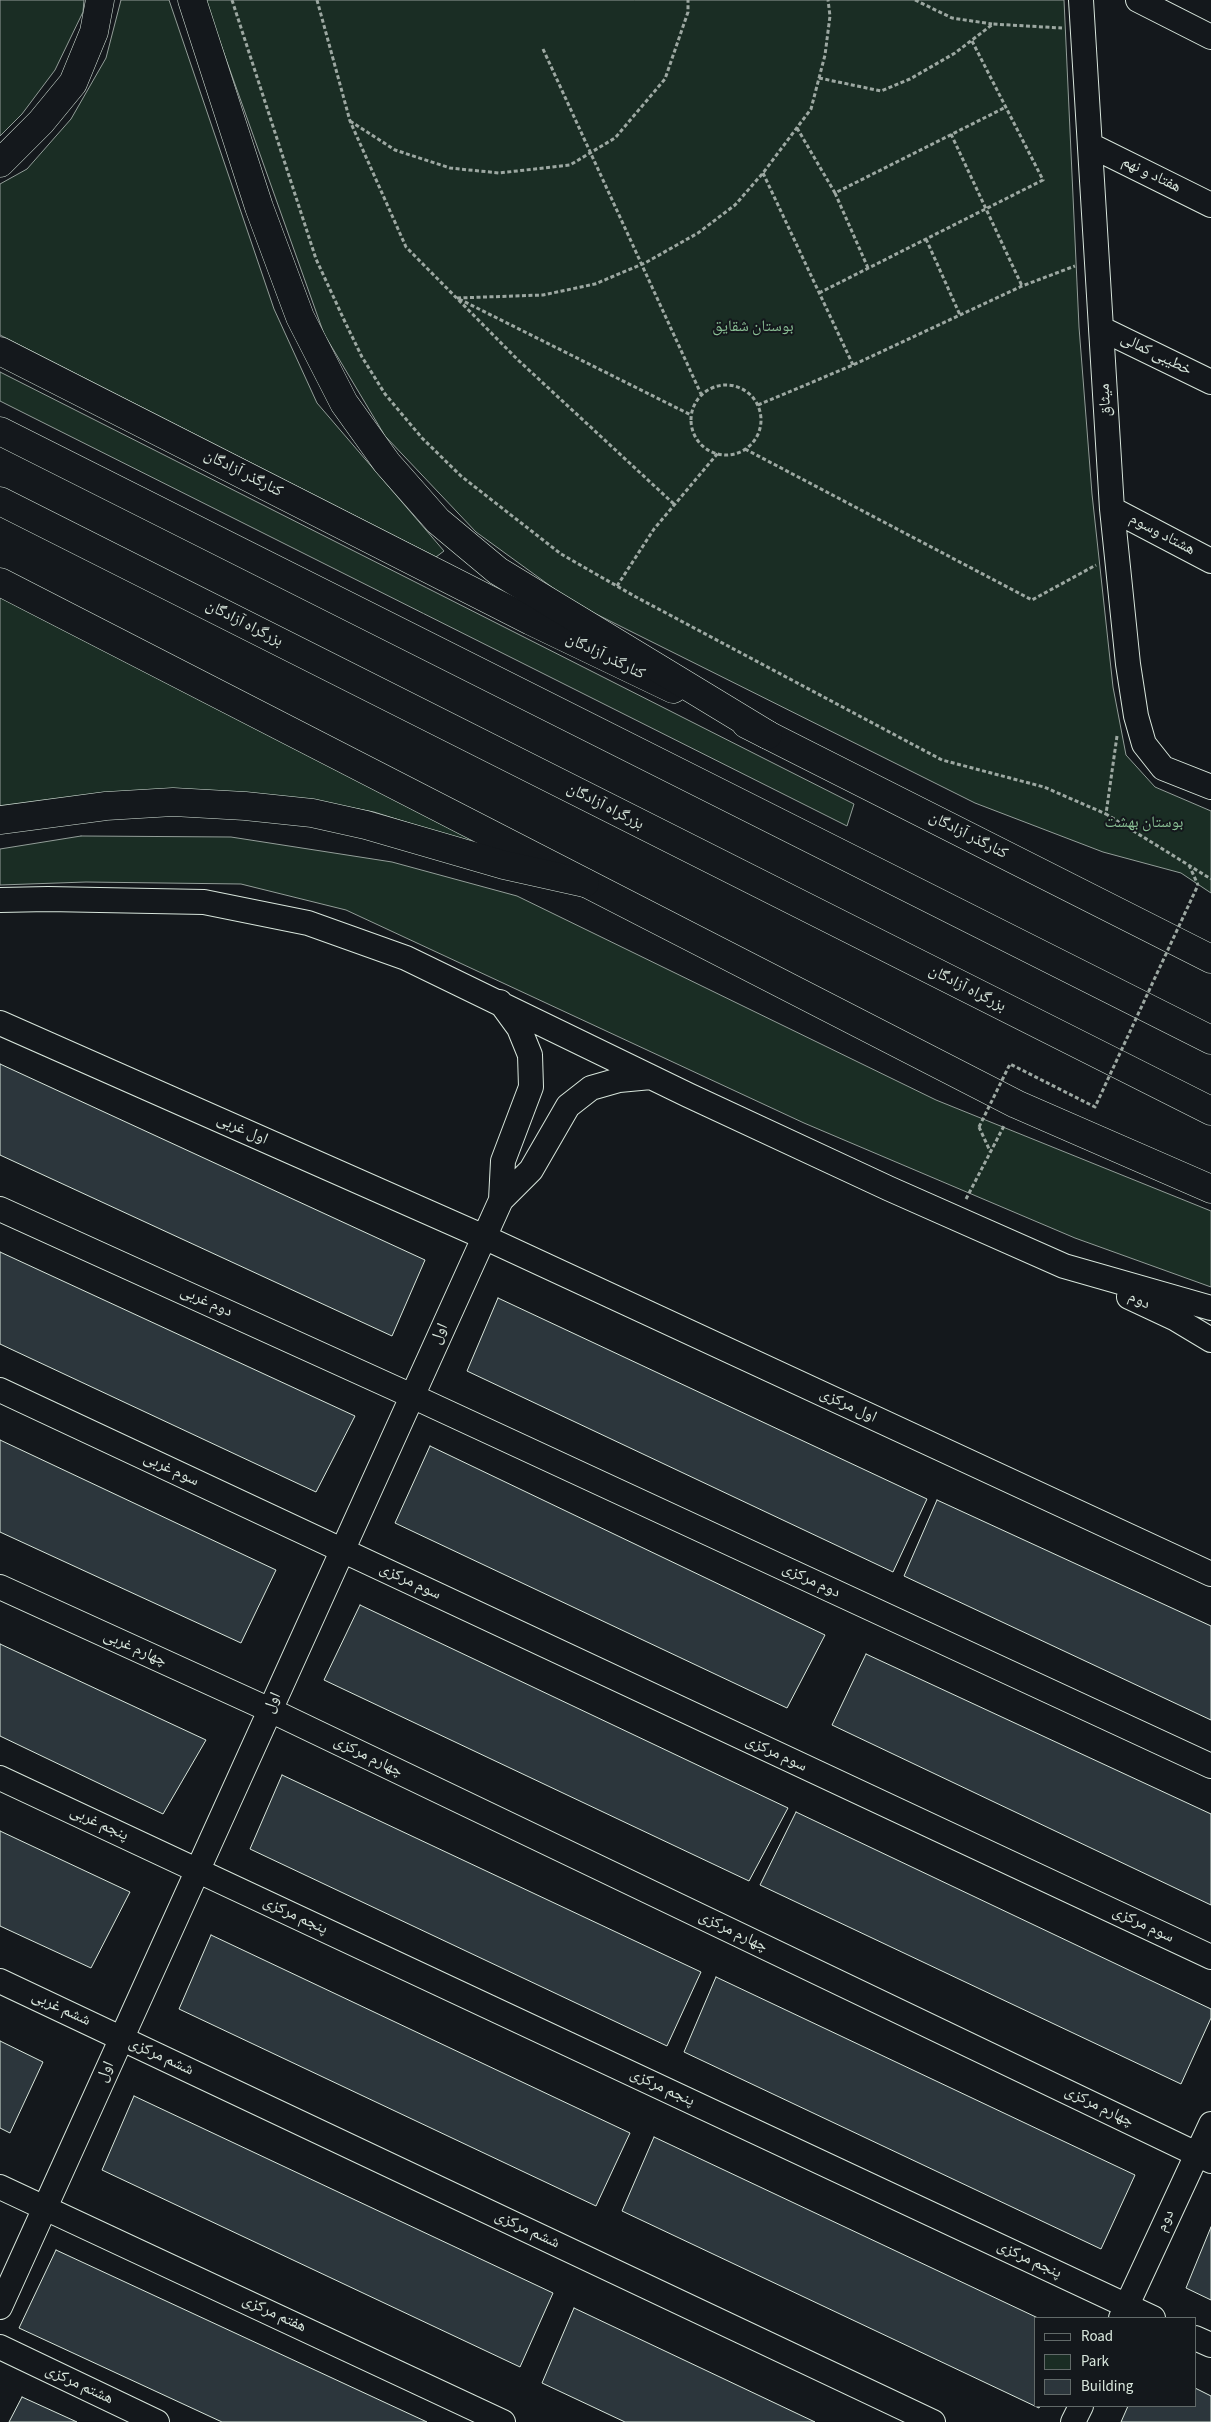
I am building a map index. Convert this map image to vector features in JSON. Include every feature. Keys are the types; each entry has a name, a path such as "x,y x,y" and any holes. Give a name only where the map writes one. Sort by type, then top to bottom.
{"main road":[{"path":"0,162 42,122 73,84 94,32 100,0"},
{"path":"192,0 259,207 300,317 344,403 387,463 438,522 498,571 768,735"},
{"name":"کنارگذر آزادگان","path":"0,351 532,621 768,735 1211,959"},
{"path":"0,431 1211,1040"},
{"name":"بزرگراه آزادگان","path":"0,502 1211,1111"},
{"path":"0,582 1016,1104 1211,1189"},
{"path":"0,820 106,806 173,802 245,806 312,814 366,825 504,865 585,883"}],"street":[{"name":"میثاق","path":"1081,0 1112,509 1136,716 1144,744 1163,768 1184,778 1211,787"},
{"path":"1138,0 1211,37"},
{"name":"هفتاد و نهم","path":"1090,145 1211,205"},
{"name":"خطیبی کمالی","path":"1102,329 1211,382"},
{"name":"هشتاد وسوم","path":"1112,509 1211,561"},
{"path":"0,900 58,899 213,904 308,923 406,958 651,1077 1064,1266 1211,1308"},
{"name":"اول","path":"500,1002 519,1028 530,1055 531,1087 503,1161 501,1200"},
{"name":"اول غربی","path":"0,1023 484,1237"},
{"name":"اول","path":"0,2307 501,1200 531,1170 568,1106 591,1088 619,1080 651,1077"},
{"name":"دوم غربی","path":"0,1209 412,1396"},
{"name":"اول مرکزی","path":"484,1237 1211,1574"},
{"name":"دوم","path":"1064,1266 1176,1319 1211,1340"},
{"name":"سوم غربی","path":"0,1390 342,1550"},
{"name":"دوم مرکزی","path":"412,1396 1211,1766"},
{"name":"سوم مرکزی","path":"342,1550 1211,1957"},
{"name":"چهارم غربی","path":"0,1587 270,1710"},
{"name":"چهارم مرکزی","path":"270,1710 1204,2158"},
{"name":"پنجم غربی","path":"0,1778 197,1870"},
{"name":"پنجم مرکزی","path":"197,1870 1124,2312 1148,2317"},
{"name":"ششم غربی","path":"0,1981 121,2038"},
{"name":"ششم مرکزی","path":"121,2038 933,2422"},
{"name":"دوم","path":"1124,2312 1204,2158 1211,2124"},
{"name":"هفتم مرکزی","path":"0,2187 503,2422"},
{"path":"1196,2338 1211,2345"},
{"name":"هشتم مرکزی","path":"0,2347 158,2422"},
{"path":"1073,2422 1080,2407"}],"path":[{"path":"232,0 316,259 362,357 385,394 422,438 461,476 561,554 617,586 942,760 1044,787 1106,814 1211,878"},
{"path":"318,0 350,121 406,246 517,358 674,505"},
{"path":"350,121 395,150 450,168 499,173 570,165 615,138 664,79 688,12 688,0"},
{"path":"457,298 543,295 595,284 643,264 698,233 735,205 763,173 811,110 825,55 830,16 828,0"},
{"path":"915,0 952,18 993,24 1082,29"},
{"path":"819,78 881,91 910,79 972,42 993,24"},
{"path":"819,293 1043,180 972,42"},
{"path":"543,49 701,394"},
{"path":"835,193 1006,107"},
{"path":"797,128 835,193 868,268"},
{"path":"951,134 1022,286"},
{"path":"763,173 853,365"},
{"path":"926,239 960,315"},
{"path":"758,405 853,365 1022,286 1097,258"},
{"path":"457,298 691,415"},
{"path":"717,386 735,386 746,390 758,405 761,420 759,431 754,441 745,449 735,454 718,453 703,446 696,438 691,427 691,415 694,404 701,394 717,386"},
{"path":"745,449 1032,600 1117,554"},
{"path":"617,586 654,529 718,453"},
{"path":"1106,814 1118,729"},
{"path":"990,1152 979,1127 1010,1064 1095,1107 1198,885 1189,865"},
{"path":"956,1218 1016,1104"}],"green space":[{"path":"0,0 84,0 83,12 55,70 22,114 0,136"},
{"path":"121,0 169,0 274,309 317,403 444,551 436,557 0,335 0,184 27,169 71,119 106,58"},
{"name":"بوستان شقایق","path":"205,0 1064,0 1079,327 1092,494 1113,687 1126,755 1155,787 1211,811 1211,893 1181,873 1103,852 975,803 594,613 560,593 476,532 385,436 324,334"},
{"path":"0,372 854,804 847,826 0,401"},
{"path":"0,596 507,854 374,812 305,799 0,809"},
{"path":"81,836 231,837 392,862 517,896 936,1100 1211,1211 1211,1287 1075,1238 804,1123 346,910 241,884 86,882 0,885 0,849"}],"building":[{"path":"0,1064 425,1260 392,1336 0,1155"},
{"path":"0,1252 355,1416 316,1492 0,1344"},
{"path":"498,1298 927,1499 893,1572 467,1371"},
{"path":"0,1440 276,1570 241,1643 0,1532"},
{"path":"430,1446 825,1635 787,1708 395,1523"},
{"path":"937,1500 1211,1626 1211,1720 904,1576"},
{"path":"360,1605 788,1808 749,1881 324,1680"},
{"path":"0,1644 206,1740 163,1814 0,1736"},
{"path":"866,1654 1211,1814 1211,1905 832,1725"},
{"path":"282,1775 701,1972 667,2046 250,1849"},
{"path":"796,1812 1211,2009 1211,2018 1181,2084 760,1885"},
{"path":"0,1831 130,1892 91,1968 0,1926"},
{"path":"211,1935 630,2133 596,2206 179,2009"},
{"path":"716,1977 1135,2175 1101,2249 684,2052"},
{"path":"0,2041 43,2062 10,2133 0,2128"},
{"path":"134,2096 553,2293 520,2367 102,2170"},
{"path":"654,2137 1036,2317 1034,2317 1034,2406 622,2211"},
{"path":"1211,2227 1211,2300 1186,2288"},
{"path":"56,2250 427,2422 222,2422 19,2328"},
{"path":"574,2308 815,2422 625,2422 542,2383"},
{"path":"1196,2388 1211,2396 1211,2422 1121,2422 1128,2407 1196,2407"},
{"path":"22,2397 77,2422 9,2422"}],"park label":[{"name":"بوستان بهشت","path":"1144,823"}]}
